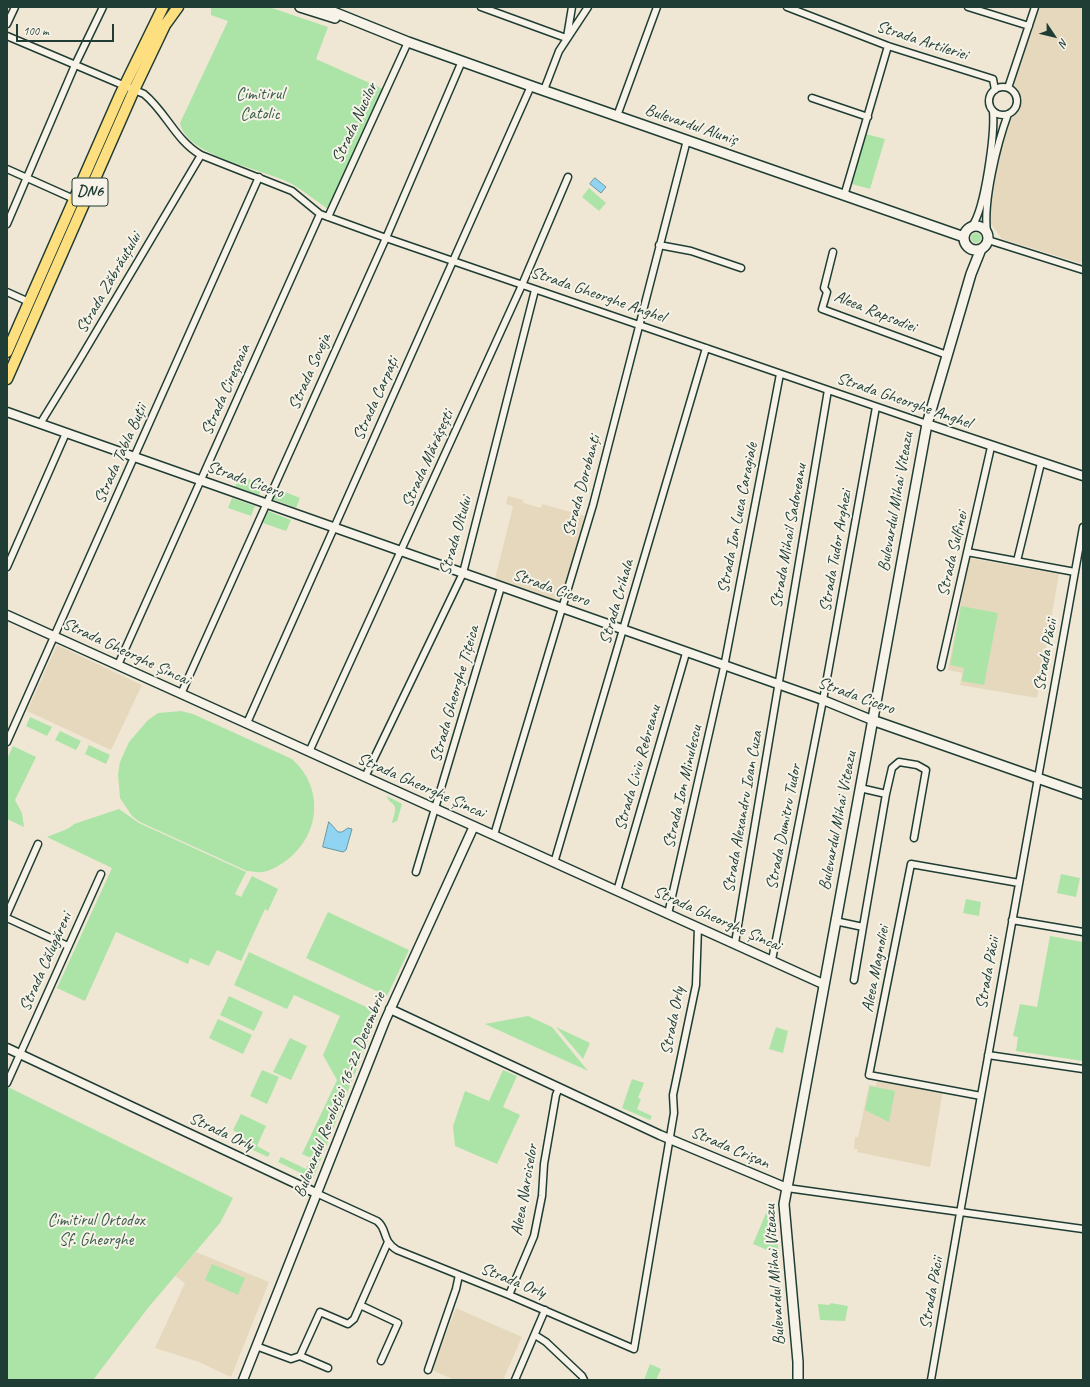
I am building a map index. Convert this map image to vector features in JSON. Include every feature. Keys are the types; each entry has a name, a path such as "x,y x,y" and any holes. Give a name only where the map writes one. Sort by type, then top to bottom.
{"main road":[{"name":"DN6","path":"7,352 124,86 163,7"},
{"name":"DN6","path":"7,379 134,90 165,25 178,7"},
{"name":"Bulevardul Aluniș","path":"300,7 408,42 964,237"},
{"name":"Bulevardul Aluniș","path":"321,7 408,42"},
{"path":"964,237 966,230 972,226 979,226 987,236"},
{"name":"Bulevardul Mihai Viteazu","path":"798,1380 798,1362 784,1204 786,1188 927,424 971,274 987,236"},
{"name":"Bulevardul Mihai Viteazu","path":"964,237 970,255 971,274"},
{"path":"967,246 974,250 981,249"},
{"name":"Strada Cicero","path":"872,720 1083,794"}],"street":[{"path":"7,24 15,7"},
{"path":"7,224 75,65 103,7"},
{"path":"481,7 566,38"},
{"path":"566,38 572,7"},
{"path":"544,90 559,51 566,38 588,7"},
{"path":"617,116 657,7"},
{"name":"Strada Artileriei","path":"787,7 888,46 993,79 995,90"},
{"path":"968,7 1028,26"},
{"path":"1008,88 1035,7"},
{"name":"Strada Gheorghe Anghel","path":"7,36 144,94 152,101 190,149 201,155 292,191 320,214 454,262 991,447 1083,476"},
{"name":"Strada Nucilor","path":"328,217 408,42"},
{"path":"844,196 888,46"},
{"name":"Strada Soveja","path":"181,694 386,238 462,61"},
{"name":"Strada Carpați","path":"247,723 333,528 454,262 531,86"},
{"path":"972,226 978,214 995,124 993,111 989,100 995,90 1008,88 1017,99 1015,108 1008,114 997,147 987,207 987,236 1083,270"},
{"path":"812,98 868,117"},
{"path":"993,111 1000,115 1008,114"},
{"name":"Strada Dorobanți","path":"494,835 593,505 638,325 687,140"},
{"name":"Strada Zăbrăuțului","path":"40,424 201,155"},
{"path":"7,169 74,199"},
{"name":"Strada Mărășești","path":"309,752 522,285 568,176"},
{"name":"Strada Tabla Buții","path":"7,742 9,734 135,458 259,177"},
{"name":"Strada Cireșoaia","path":"118,665 320,214"},
{"path":"659,246 691,251 741,268"},
{"name":"Aleea Rapsodiei","path":"833,252 824,288 827,292 822,309 947,355"},
{"name":"Strada Oltului","path":"366,777 463,573 535,290"},
{"path":"7,292 29,302"},
{"name":"Strada Crihala","path":"554,863 706,348"},
{"name":"Strada Ion Luca Caragiale","path":"724,667 780,374"},
{"name":"Strada Mihail Sadoveanu","path":"778,686 828,390"},
{"name":"Strada Tudor Arghezi","path":"823,700 876,407"},
{"name":"Strada Cicero","path":"7,412 562,608 724,667 823,700 872,720"},
{"path":"7,567 66,434"},
{"name":"Strada Sulfinei","path":"941,667 991,447"},
{"path":"1017,561 1041,463"},
{"name":"Strada Păcii","path":"931,1380 1083,527"},
{"path":"967,552 1075,572"},
{"name":"Strada Gheorghe Țițeica","path":"416,872 501,587"},
{"name":"Strada Gheorghe Șincai","path":"7,615 823,984"},
{"name":"Strada Liviu Rebreanu","path":"617,891 686,653"},
{"name":"Strada Ion Minulescu","path":"668,914 724,667"},
{"name":"Strada Alexandru Ioan Cuza","path":"735,943 778,686"},
{"name":"Strada Dumitru Tudor","path":"772,960 823,700"},
{"path":"854,980 886,794 892,768 899,762 917,765 926,770 914,838"},
{"path":"860,788 886,794"},
{"name":"Bulevardul Revoluției 16-22 Decembrie","path":"243,1380 390,1009 474,826"},
{"path":"7,914 38,844"},
{"name":"Aleea Magnoliei","path":"981,1096 869,1075 911,864 1019,883"},
{"name":"Strada Călugăreni","path":"7,1083 101,874"},
{"path":"7,918 68,946"},
{"path":"1012,920 1083,932"},
{"path":"835,922 863,927"},
{"name":"Strada Orly","path":"7,1048 377,1221 384,1229 384,1234 388,1242 397,1250 546,1310 634,1349 668,1139 674,1112 673,1095 696,989 698,927"},
{"name":"Strada Crișan","path":"390,1009 668,1139 786,1188 1083,1229"},
{"path":"988,1054 1083,1069"},
{"name":"Aleea Narciselor","path":"509,1295 534,1236 542,1196 544,1164 556,1095 559,1088"},
{"path":"300,1356 320,1312 348,1324 354,1319 388,1242"},
{"path":"428,1370 459,1275"},
{"path":"360,1305 398,1323 381,1362"},
{"path":"515,1380 546,1310"},
{"path":"535,1335 546,1342 582,1376 584,1380"},
{"path":"256,1346 291,1359 300,1356 328,1368"}],"shaded area":[{"path":"1030,7 1083,7 1083,264 1002,239 989,221 1000,145 1005,127 1019,109 1008,78"},
{"path":"508,496 523,500 523,503 541,508 542,504 585,516 560,602 495,579 513,506 506,504"},
{"path":"969,558 1059,574 1037,698 960,685 962,673 948,670"},
{"path":"57,645 142,685 111,750 27,711"},
{"path":"877,1079 943,1090 930,1167 857,1152 858,1149 854,1149 855,1137 858,1137 869,1085 876,1086"},
{"path":"196,1252 269,1282 231,1377 199,1362 155,1348 185,1283 175,1276"},
{"path":"456,1308 522,1337 503,1380 455,1380 434,1371 433,1367"}],"green space":[{"name":"Cimitirul Catolic","path":"211,7 269,7 328,27 316,59 383,89 328,209 292,184 280,178 228,161 196,145 185,135 180,123 228,21 211,15"},
{"path":"866,134 885,139 870,189 852,184"},
{"path":"589,188 606,203 599,211 582,197"},
{"path":"974,233 978,233 980,234 980,242 974,243 971,240 971,236"},
{"path":"240,476 263,484 259,495 235,487"},
{"path":"278,489 300,498 296,508 273,499"},
{"path":"232,498 255,506 251,516 228,508"},
{"path":"268,511 291,520 286,531 263,523"},
{"path":"961,606 998,613 984,685 962,681 964,668 950,665"},
{"path":"181,711 193,714 292,759 302,770 310,783 313,796 314,810 312,824 307,837 287,860 272,869 265,871 247,871 140,822 132,816 120,798 118,774 120,762 129,742 148,720 158,713"},
{"path":"30,717 52,727 47,736 26,726"},
{"path":"60,731 81,741 76,750 55,740"},
{"path":"89,745 110,755 106,764 85,754"},
{"path":"13,746 36,757 15,800 22,813 24,827 7,819 7,759"},
{"path":"387,796 402,804 397,821 392,823 395,808"},
{"path":"119,809 139,823 246,872 235,894 241,897 252,876 278,889 268,911 265,909 241,961 217,950 209,966 190,958 188,964 116,932 85,1001 57,988 112,868 47,837 65,830 74,824"},
{"path":"1061,874 1080,878 1076,897 1057,893"},
{"path":"966,899 981,902 979,916 963,913"},
{"path":"328,912 409,950 387,996 306,958"},
{"path":"1050,936 1083,942 1083,1061 1016,1051 1018,1037 1013,1036 1020,1004 1037,1007"},
{"path":"249,952 379,1013 313,1179 278,1162 281,1157 306,1169 311,1158 302,1154 337,1080 323,1055 340,1016 294,995 287,1009 234,985"},
{"path":"229,996 263,1012 254,1031 220,1015"},
{"path":"528,1016 552,1027 588,1071 485,1024"},
{"path":"218,1019 252,1035 243,1054 209,1038"},
{"path":"556,1027 590,1043 583,1059"},
{"path":"776,1027 788,1031 783,1053 769,1049"},
{"path":"290,1038 307,1046 291,1080 273,1072"},
{"path":"262,1070 279,1077 267,1104 250,1096"},
{"path":"503,1070 517,1076 503,1107 520,1115 497,1164 455,1146 453,1126 465,1091 489,1101"},
{"path":"632,1079 644,1083 638,1098 641,1099 637,1109 652,1116 650,1120 622,1108"},
{"path":"870,1086 895,1091 889,1122 865,1110"},
{"name":"Cimitirul Ortodox Sf. Gheorghe","path":"8,1087 233,1198 220,1223 148,1308 93,1380 7,1380"},
{"path":"241,1114 266,1126 257,1146 270,1153 268,1157 233,1141 237,1133 233,1130"},
{"path":"769,1206 774,1211 779,1255 753,1244"},
{"path":"212,1264 245,1278 238,1295 205,1280"},
{"path":"831,1303 848,1306 845,1321 820,1320 818,1304 829,1305"},
{"path":"650,1364 661,1369 656,1380 644,1380"}],"water":[{"path":"595,178 606,187 601,193 590,184"},
{"path":"329,822 338,832 342,832 348,828 352,829 346,850 343,852 323,847"}]}
